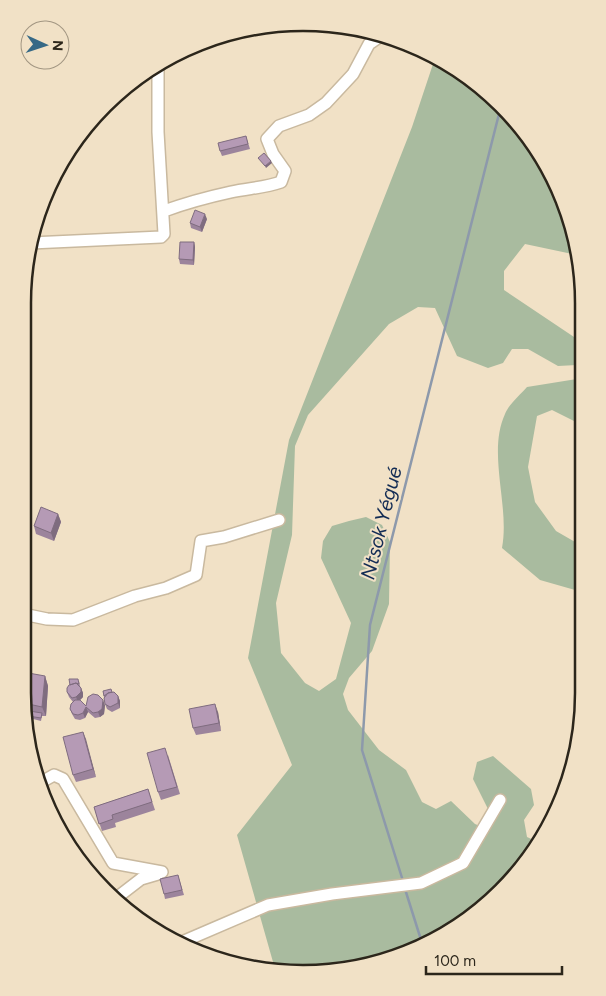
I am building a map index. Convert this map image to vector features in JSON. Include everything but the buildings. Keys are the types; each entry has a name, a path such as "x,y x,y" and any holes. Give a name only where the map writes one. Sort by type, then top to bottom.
{"street":[{"path":"164,211 189,202 234,191 266,188 281,182 285,171 273,154 267,139 279,126 309,115 326,103 353,74 369,44 373,41"},
{"path":"38,243 161,237 165,229 158,132 158,73"},
{"path":"31,616 47,619 73,620 135,596 166,588 196,575 201,541 224,537 279,520"},
{"path":"46,780 54,775 63,778 112,863 162,872 141,879 121,894"},
{"path":"188,939 268,905 332,894 421,883 463,863 500,800"}],"green space":[{"path":"433,65 454,77 482,99 507,124 529,152 554,199 570,254 525,244 504,271 504,290 575,338 575,365 558,366 528,349 512,349 503,363 488,368 457,356 435,308 418,307 389,324 308,415 295,446 292,535 276,603 281,653 305,683 319,691 336,679 351,623 321,558 323,541 332,526 349,521 366,517 382,525 390,542 389,604 372,651 349,678 343,694 348,710 379,750 406,770 422,802 436,809 451,801 475,824 490,830 489,811 473,779 477,762 493,756 531,789 534,805 524,820 527,837 532,839 507,872 482,897 454,919 423,937 390,950 356,960 303,965 273,963 237,835 292,765 248,658 289,440 412,127"},
{"path":"575,379 575,422 552,410 537,416 528,467 535,502 556,531 575,542 575,590 540,580 502,548 504,532 498,462 500,429 507,410 527,387"}],"waterway":[{"name":"Ntsok Yégué","path":"403,881 362,750 370,625 499,115"},
{"name":"Ntsok Yégué","path":"405,889 420,938"}]}
